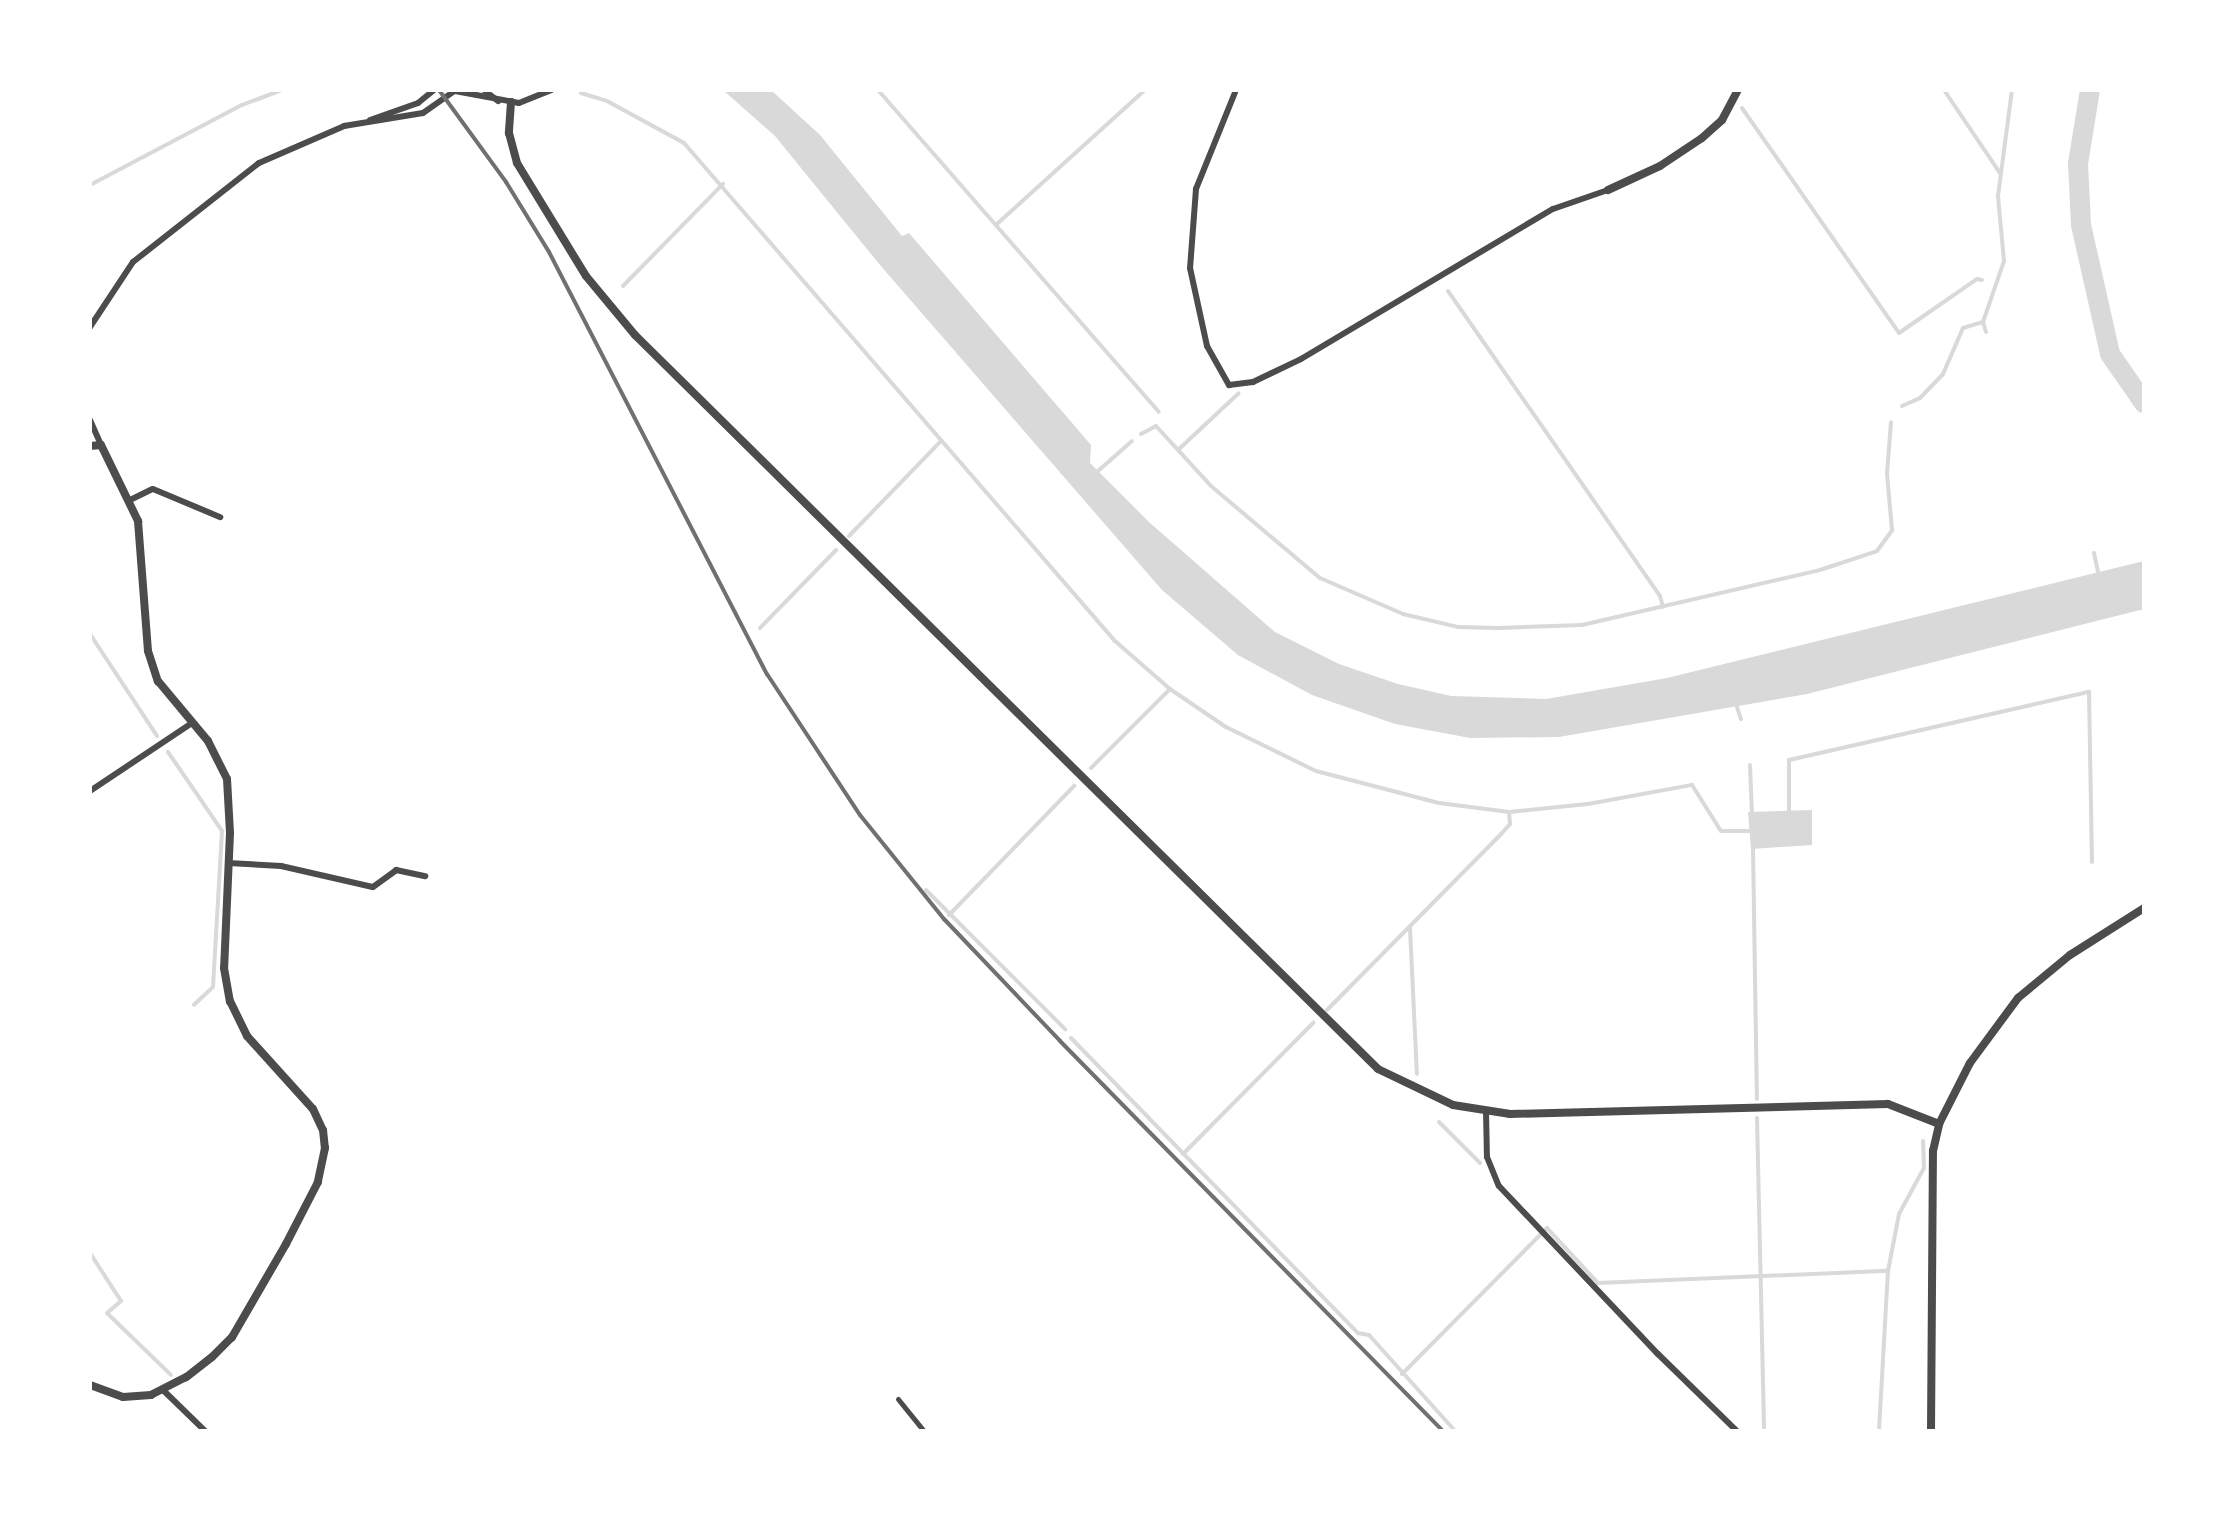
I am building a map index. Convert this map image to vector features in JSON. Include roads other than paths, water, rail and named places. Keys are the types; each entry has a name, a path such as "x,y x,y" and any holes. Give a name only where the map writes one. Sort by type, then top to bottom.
{"street":[{"path":"364,122 418,104 434,90"},
{"path":"484,90 499,101"},
{"path":"90,328 132,262 229,182 277,154 344,126 423,113 455,91 511,102 534,100 551,90"},
{"path":"1236,90 1196,189 1190,268 1207,346 1230,385 1253,382 1300,359 1539,217 1660,166 1702,138 1725,116 1738,90"},
{"path":"511,102 509,133 517,163 586,276 635,335 1348,1044 1378,1069 1414,1090 1453,1105 1486,1111 1626,1112 1888,1104 1940,1124"},
{"path":"90,420 130,500 140,540 148,651 158,681 208,741 227,779 224,968 230,1001 247,1036 313,1109 323,1130 323,1164 286,1244 232,1337 200,1367 163,1390 123,1397 90,1386"},
{"path":"90,446 101,445"},
{"path":"130,500 153,489 220,518"},
{"path":"90,791 192,723"},
{"path":"228,863 281,866 373,886 396,870 425,876"},
{"path":"1931,1431 1934,1151 1940,1124 1970,1063 2018,998 2070,954 2144,908"},
{"path":"1486,1111 1487,1157 1499,1186 1737,1431"},
{"path":"163,1390 204,1431"},
{"path":"898,1399 923,1430"}],"waterway":[{"path":"90,185 242,105 282,90"},
{"path":"878,90 1159,412"},
{"path":"997,224 1145,90"},
{"path":"1944,90 2000,173"},
{"path":"1986,332 1983,322 2004,261 1998,196 2012,90"},
{"path":"2090,90 2078,163 2081,225 2110,354 2144,403"},
{"path":"581,93 607,101 684,143 1115,641 1170,689 1226,727 1316,771 1439,803 1509,812 1588,804 1692,785 1721,831 1754,831"},
{"path":"1742,108 1899,333 1977,279 1982,280"},
{"path":"623,286 723,184"},
{"path":"1448,291 1660,596 1663,607"},
{"path":"1902,406 1920,398 1943,374 1963,328 1983,322"},
{"path":"1178,450 1239,393"},
{"path":"1141,434 1156,426 1211,486 1320,578 1403,614 1458,627 1498,628 1582,625 1820,570 1877,551 1892,530 1887,474 1891,422"},
{"path":"1098,471 1132,441"},
{"path":"849,536 940,442"},
{"path":"760,628 836,550"},
{"path":"2094,553 2098,572"},
{"path":"90,634 157,736"},
{"path":"1091,768 1169,690"},
{"path":"1789,813 1789,760 2089,692 2092,862"},
{"path":"1736,704 1741,719"},
{"path":"168,752 222,831 213,987 194,1005"},
{"path":"1750,765 1752,814"},
{"path":"949,915 1074,786"},
{"path":"1327,1010 1502,833 1510,824 1509,812"},
{"path":"1753,849 1757,1099"},
{"path":"926,890 1065,1029"},
{"path":"1410,928 1417,1074"},
{"path":"1183,1154 1313,1023"},
{"path":"1071,1038 1358,1333 1369,1335 1455,1431"},
{"path":"1757,1118 1764,1431"},
{"path":"1439,1122 1480,1163"},
{"path":"1879,1431 1888,1271 1899,1214 1924,1168 1923,1141"},
{"path":"1402,1374 1547,1228 1598,1283 1888,1271"},
{"path":"90,1253 121,1301 107,1313 171,1375"}],"railway":[{"path":"439,90 506,182 549,252 767,674 860,815 944,919 1443,1431"}]}
